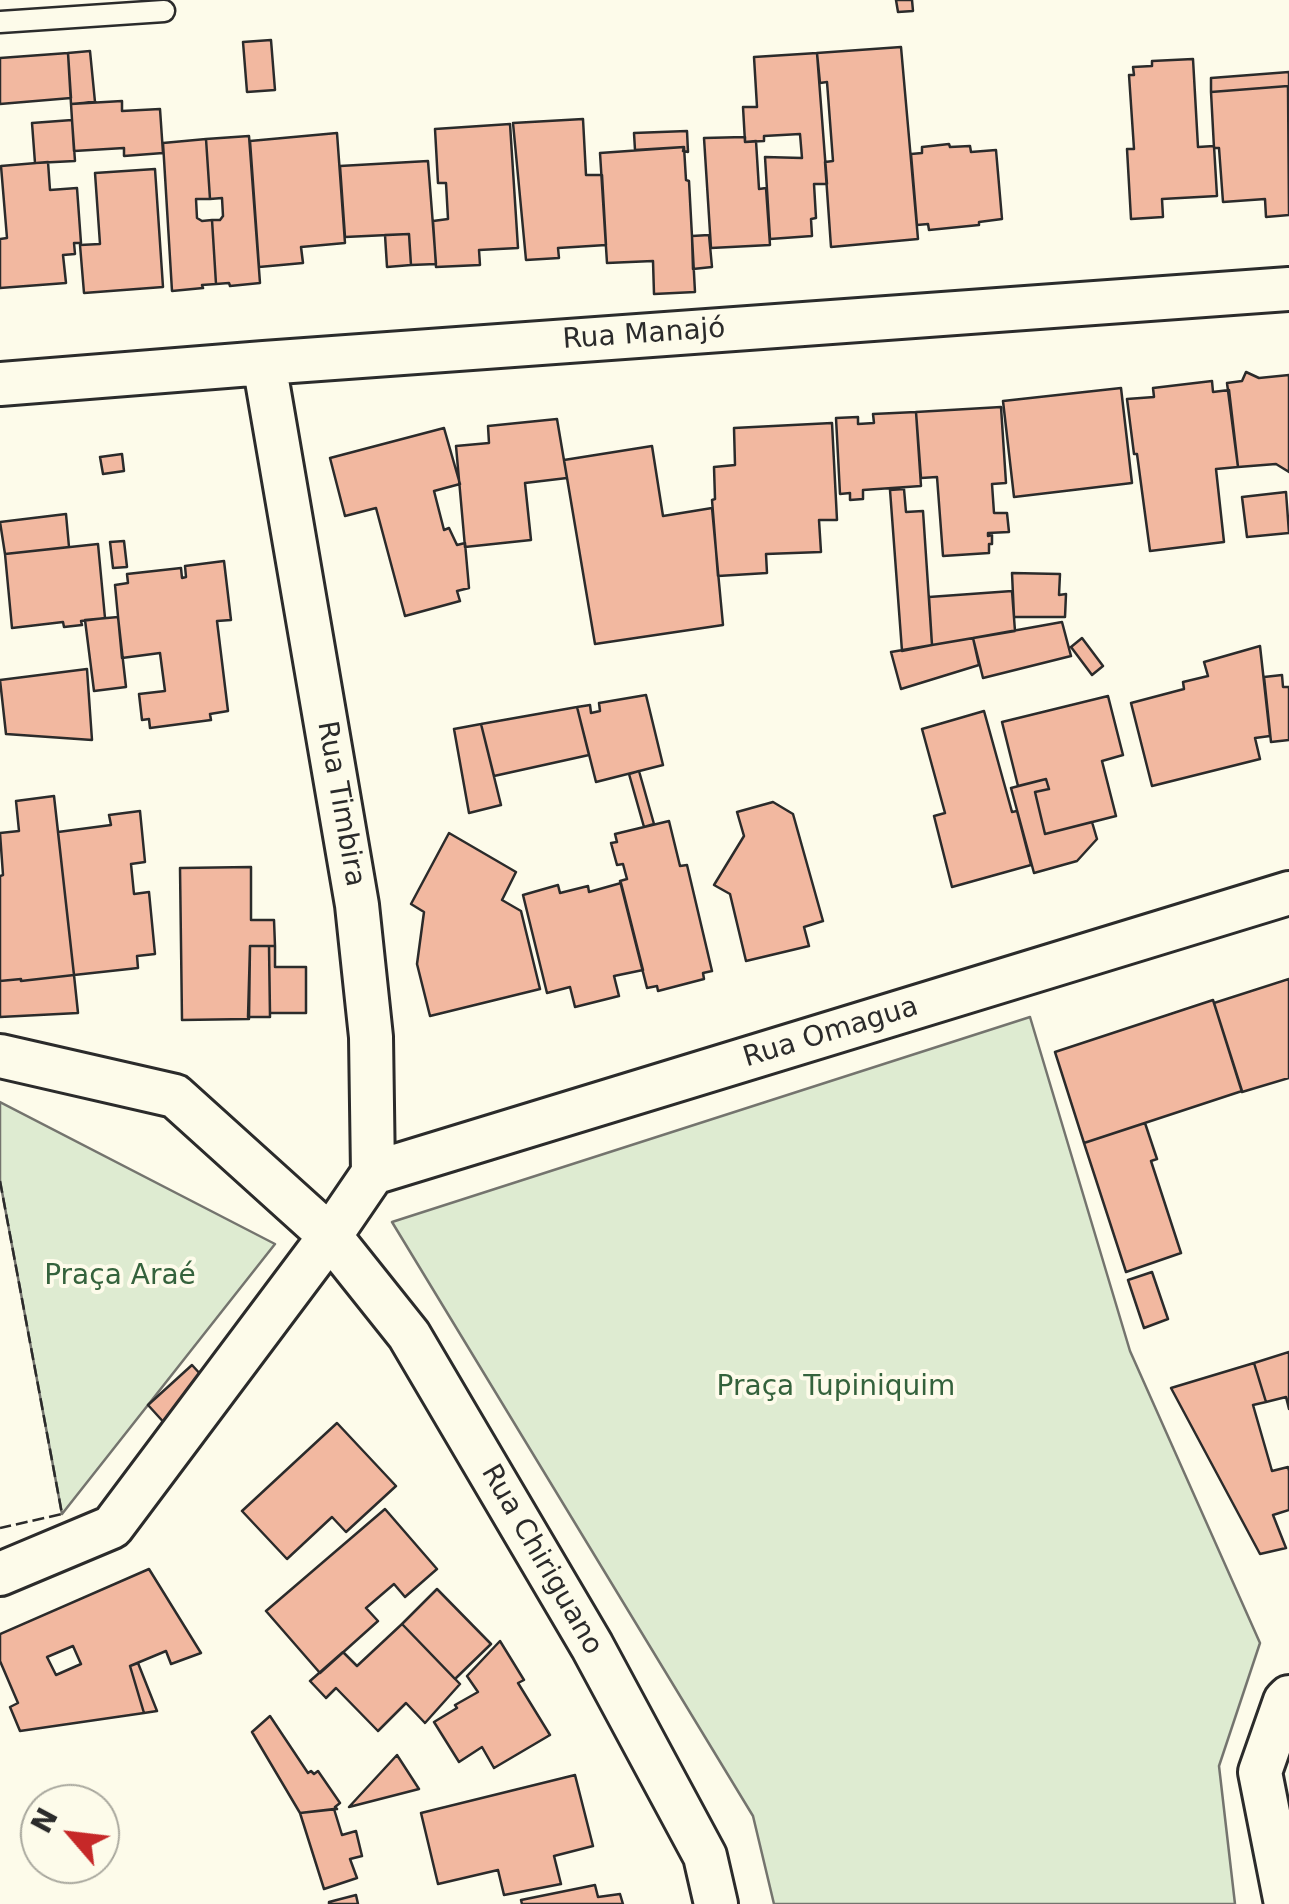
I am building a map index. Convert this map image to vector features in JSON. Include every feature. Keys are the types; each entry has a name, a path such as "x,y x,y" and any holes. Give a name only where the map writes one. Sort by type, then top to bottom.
{"street":[{"name":"Rua Manajó","path":"0,384 1289,289"},
{"name":"Rua Timbira","path":"264,363 357,906 372,1037 373,1173"},
{"name":"Rua Omagua","path":"373,1173 1289,892"},
{"path":"0,1056 175,1096 330,1236"},
{"path":"0,1574 112,1527 373,1173"},
{"name":"Rua Chiriguano","path":"330,1236 409,1335 592,1646 705,1856 716,1904"},
{"path":"1286,1904 1260,1772 1289,1697"}],"lane":[{"path":"0,22 164,10"}],"green space":[{"name":"Praça Tupiniquim","path":"1030,1017 1130,1351 1260,1643 1219,1766 1235,1904 774,1904 753,1816 392,1222"},
{"name":"Praça Araé","path":"0,1102 275,1244 62,1514 0,1181"}],"building":[{"path":"896,0 912,0 913,11 898,12"},
{"path":"271,40 275,90 247,92 243,42"},
{"path":"901,47 918,239 831,247 825,162 833,161 827,82 820,83 817,53"},
{"path":"90,51 95,102 71,104 68,53"},
{"path":"68,53 71,98 0,104 0,58"},
{"path":"817,53 827,184 814,184 816,218 811,219 812,236 770,239 765,157 802,158 800,134 764,136 764,141 745,142 743,107 757,107 754,57"},
{"path":"1193,59 1198,147 1214,146 1217,196 1162,199 1163,217 1131,219 1127,149 1134,149 1129,75 1134,75 1133,67 1152,66 1152,61"},
{"path":"1289,72 1289,104 1288,86 1211,92 1211,78"},
{"path":"1288,86 1289,215 1266,217 1265,199 1223,202 1219,148 1214,148 1211,92"},
{"path":"122,101 122,111 160,109 163,153 124,156 124,148 74,151 71,104"},
{"path":"583,119 586,175 602,175 606,245 558,248 559,258 526,260 513,123"},
{"path":"72,120 75,161 35,163 32,123"},
{"path":"510,124 518,248 479,250 480,265 436,267 433,221 448,219 446,183 438,183 435,129"},
{"path":"687,131 688,152 683,151 684,147 635,150 634,133"},
{"path":"337,133 345,243 301,247 303,263 259,267 250,141"},
{"path":"249,136 260,283 216,284 212,220 223,216 222,198 210,199 206,139"},
{"path":"745,137 745,142 756,141 759,189 766,188 770,245 711,248 704,138"},
{"path":"206,139 210,199 196,199 197,218 212,220 216,284 172,291 163,143"},
{"path":"970,146 971,152 996,150 1002,219 929,230 928,224 917,225 911,154 922,153 922,147"},
{"path":"684,147 695,292 654,294 653,261 607,263 600,153"},
{"path":"428,161 436,264 411,265 409,234 345,237 340,166"},
{"path":"48,162 50,190 77,188 81,243 74,243 75,254 63,255 66,283 0,288 0,239 7,238 1,166"},
{"path":"155,169 163,287 84,293 80,245 100,244 95,173"},
{"path":"409,234 411,265 387,267 385,235"},
{"path":"709,235 712,267 693,269 692,236"},
{"path":"1246,372 1259,378 1289,375 1289,472 1276,464 1238,467 1227,383 1242,381"},
{"path":"1212,381 1213,392 1229,390 1238,467 1216,469 1224,542 1150,551 1127,399 1154,397 1153,388"},
{"path":"1121,388 1132,483 1014,497 1003,401"},
{"path":"1001,407 1006,483 992,484 994,513 1007,513 1009,532 988,533 992,535 989,553 943,556 937,477 921,478 916,412"},
{"path":"916,412 921,486 863,490 863,499 850,500 850,493 840,494 836,418 858,417 858,424 874,423 873,414"},
{"path":"557,419 567,478 525,483 531,540 465,547 456,446 489,443 488,426"},
{"path":"832,423 837,520 819,520 821,552 766,554 767,573 718,576 712,500 714,467 735,465 734,428"},
{"path":"444,428 460,484 434,491 444,530 449,528 457,545 465,543 469,588 457,591 460,601 405,616 376,508 345,516 330,458"},
{"path":"652,446 663,516 712,508 723,625 595,644 564,460"},
{"path":"122,454 124,471 103,474 100,457"},
{"path":"904,489 906,512 923,511 932,645 902,651 890,490"},
{"path":"1286,492 1289,533 1247,537 1242,497"},
{"path":"66,514 69,547 5,554 0,522"},
{"path":"124,541 127,567 113,568 110,542"},
{"path":"98,544 105,618 64,627 63,622 12,628 5,554"},
{"path":"224,561 231,620 217,621 228,711 210,714 211,720 150,728 149,719 142,720 139,694 165,691 160,653 122,658 115,585 128,583 127,574 181,568 182,578 186,577 185,566"},
{"path":"1012,573 1060,574 1059,595 1066,594 1065,617 1014,617"},
{"path":"1012,591 1015,631 932,645 929,597"},
{"path":"118,617 126,687 94,691 85,620"},
{"path":"1062,622 1071,656 983,678 973,638"},
{"path":"973,638 979,665 901,689 891,652"},
{"path":"1082,638 1103,666 1092,675 1071,647"},
{"path":"1260,646 1270,736 1255,738 1260,759 1152,786 1131,703 1184,689 1183,682 1208,676 1204,662"},
{"path":"87,669 92,740 6,734 0,680"},
{"path":"1282,675 1283,687 1289,687 1289,740 1271,742 1264,677"},
{"path":"646,695 663,765 596,782 577,707 590,705 591,713 600,711 599,703"},
{"path":"1108,696 1123,755 1102,761 1116,816 1045,834 1035,792 1049,789 1046,779 1018,786 1002,722"},
{"path":"577,707 589,755 494,776 481,724"},
{"path":"984,711 1031,865 952,887 934,816 945,813 922,729"},
{"path":"481,724 501,805 469,813 454,729"},
{"path":"639,771 654,824 644,827 629,774"},
{"path":"1046,779 1049,789 1035,792 1045,834 1092,822 1097,839 1077,861 1034,873 1011,788"},
{"path":"54,796 74,975 0,981 0,833 19,831 16,801"},
{"path":"773,802 793,814 823,921 804,927 809,946 746,961 730,894 714,885 744,836 737,812"},
{"path":"140,811 145,862 131,864 134,894 149,892 155,954 137,956 138,968 74,975 58,832 111,825 109,815"},
{"path":"669,821 680,866 687,865 712,971 703,973 704,979 658,991 657,986 647,988 620,881 627,879 623,864 617,865 611,843 617,842 615,834"},
{"path":"449,833 516,872 502,900 521,911 540,989 430,1016 417,964 424,912 411,904"},
{"path":"251,867 251,920 274,920 275,946 250,946 249,1019 182,1020 180,868"},
{"path":"621,883 643,970 614,976 619,996 575,1007 570,987 547,993 523,895 558,885 560,893 588,886 589,892"},
{"path":"250,946 269,946 270,1017 248,1017"},
{"path":"269,946 275,946 275,967 306,967 306,1013 270,1013"},
{"path":"74,975 78,1013 0,1017 0,981"},
{"path":"1289,979 1289,1078 1242,1092 1214,1003"},
{"path":"1213,1000 1242,1091 1084,1143 1055,1052"},
{"path":"1145,1123 1157,1159 1151,1161 1181,1253 1126,1272 1084,1143"},
{"path":"1152,1272 1168,1319 1144,1328 1128,1280"},
{"path":"1289,1352 1289,1409 1286,1397 1266,1402 1254,1363"},
{"path":"1254,1363 1266,1402 1253,1405 1272,1471 1288,1467 1289,1471 1289,1510 1273,1515 1286,1548 1260,1554 1171,1388"},
{"path":"192,1365 212,1387 168,1427 148,1405"},
{"path":"337,1423 396,1486 346,1532 332,1517 287,1559 242,1511"},
{"path":"385,1509 437,1569 405,1597 394,1584 366,1608 378,1621 320,1673 266,1611"},
{"path":"149,1569 201,1653 171,1664 166,1651 130,1666 144,1713 20,1731 10,1707 18,1703 0,1661 0,1634","holes":["73,1646 81,1664 56,1675 47,1657"]},
{"path":"437,1589 491,1644 455,1679 402,1624"},
{"path":"402,1624 460,1684 425,1723 406,1703 378,1731 336,1688 326,1698 310,1681 343,1652 357,1666"},
{"path":"500,1641 524,1680 518,1683 550,1735 494,1768 482,1747 459,1762 434,1722 478,1692 467,1676"},
{"path":"138,1663 157,1711 144,1713 130,1666"},
{"path":"270,1716 308,1773 318,1771 340,1803 337,1809 300,1813 252,1732"},
{"path":"397,1755 419,1789 349,1807"},
{"path":"575,1775 593,1846 554,1856 561,1884 504,1895 498,1870 438,1884 421,1813"},
{"path":"334,1809 342,1835 356,1831 362,1856 350,1859 357,1878 324,1889 300,1813"},
{"path":"595,1885 598,1897 620,1894 623,1904 522,1904 521,1900"},
{"path":"356,1895 358,1904 329,1904 329,1902"}],"fence":[{"path":"0,1181 62,1514 0,1528"}]}
